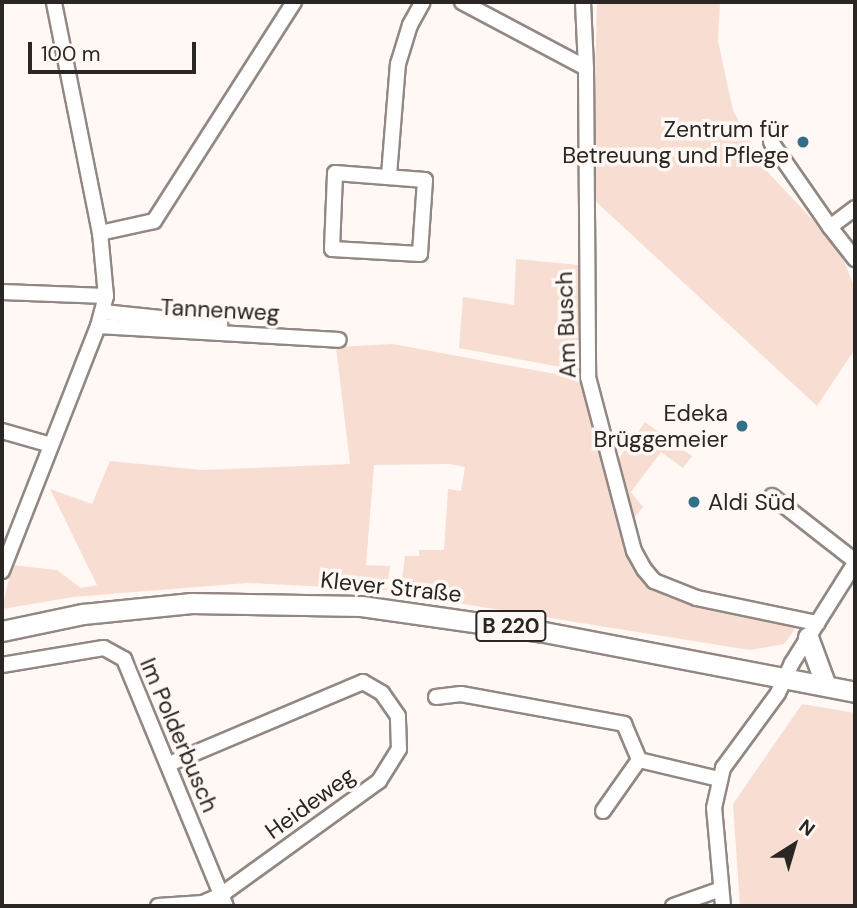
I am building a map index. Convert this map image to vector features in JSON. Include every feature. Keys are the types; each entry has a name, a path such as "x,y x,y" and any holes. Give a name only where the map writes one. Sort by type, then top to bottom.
{"main road":[{"name":"Klever Straße","path":"2,631 83,614 191,603 361,606 544,632 855,692"},
{"path":"812,630 826,686"}],"street":[{"path":"2,571 101,319 106,296 100,233 54,2"},
{"path":"100,233 155,221 294,2"},
{"path":"389,174 398,64 410,25 423,2"},
{"path":"462,2 586,68"},
{"name":"Am Busch","path":"583,2 586,68 588,377 634,551 654,581 670,589 812,630"},
{"path":"771,142 855,259"},
{"path":"335,173 389,174 425,180 420,254 332,249 335,173"},
{"path":"830,227 855,208"},
{"path":"2,292 106,296"},
{"name":"Tannenweg","path":"101,319 288,330"},
{"name":"Tannenweg","path":"101,319 339,340"},
{"path":"2,430 51,445"},
{"path":"723,906 714,808 719,779 786,680 812,630 855,562 772,496"},
{"name":"Im Polderbusch","path":"2,665 104,648 124,659 223,900"},
{"name":"Heideweg","path":"158,906 223,900 379,781 399,749 398,716 382,693 363,682 169,764"},
{"path":"436,696 461,694 624,724 639,760"},
{"path":"639,760 719,779"},
{"path":"603,811 639,760"},
{"path":"673,906 722,890"}],"shaded area":[{"path":"597,2 720,2 718,41 733,110 764,168 838,247 855,288 855,349 817,406 592,198"},
{"path":"516,259 579,265 582,371 459,348 463,297 514,305"},
{"path":"393,344 582,379 639,577 655,590 682,600 799,624 784,644 750,650 400,594 405,556 419,556 419,550 444,550 448,489 461,491 465,467 450,464 374,465 366,565 390,566 387,590 247,583 73,597 2,609 12,565 57,570 81,588 97,585 50,489 92,504 110,461 202,470 350,464 336,347"},
{"path":"645,422 692,456 683,468 661,452 631,492 643,507 632,521 616,462"},
{"path":"802,704 855,713 855,906 740,906 733,804"}],"place":[{"name":"Zentrum für Betreuung und Pflege","path":"803,142"},
{"name":"Edeka Brüggemeier","path":"742,426"},
{"name":"Aldi Süd","path":"694,502"}]}
